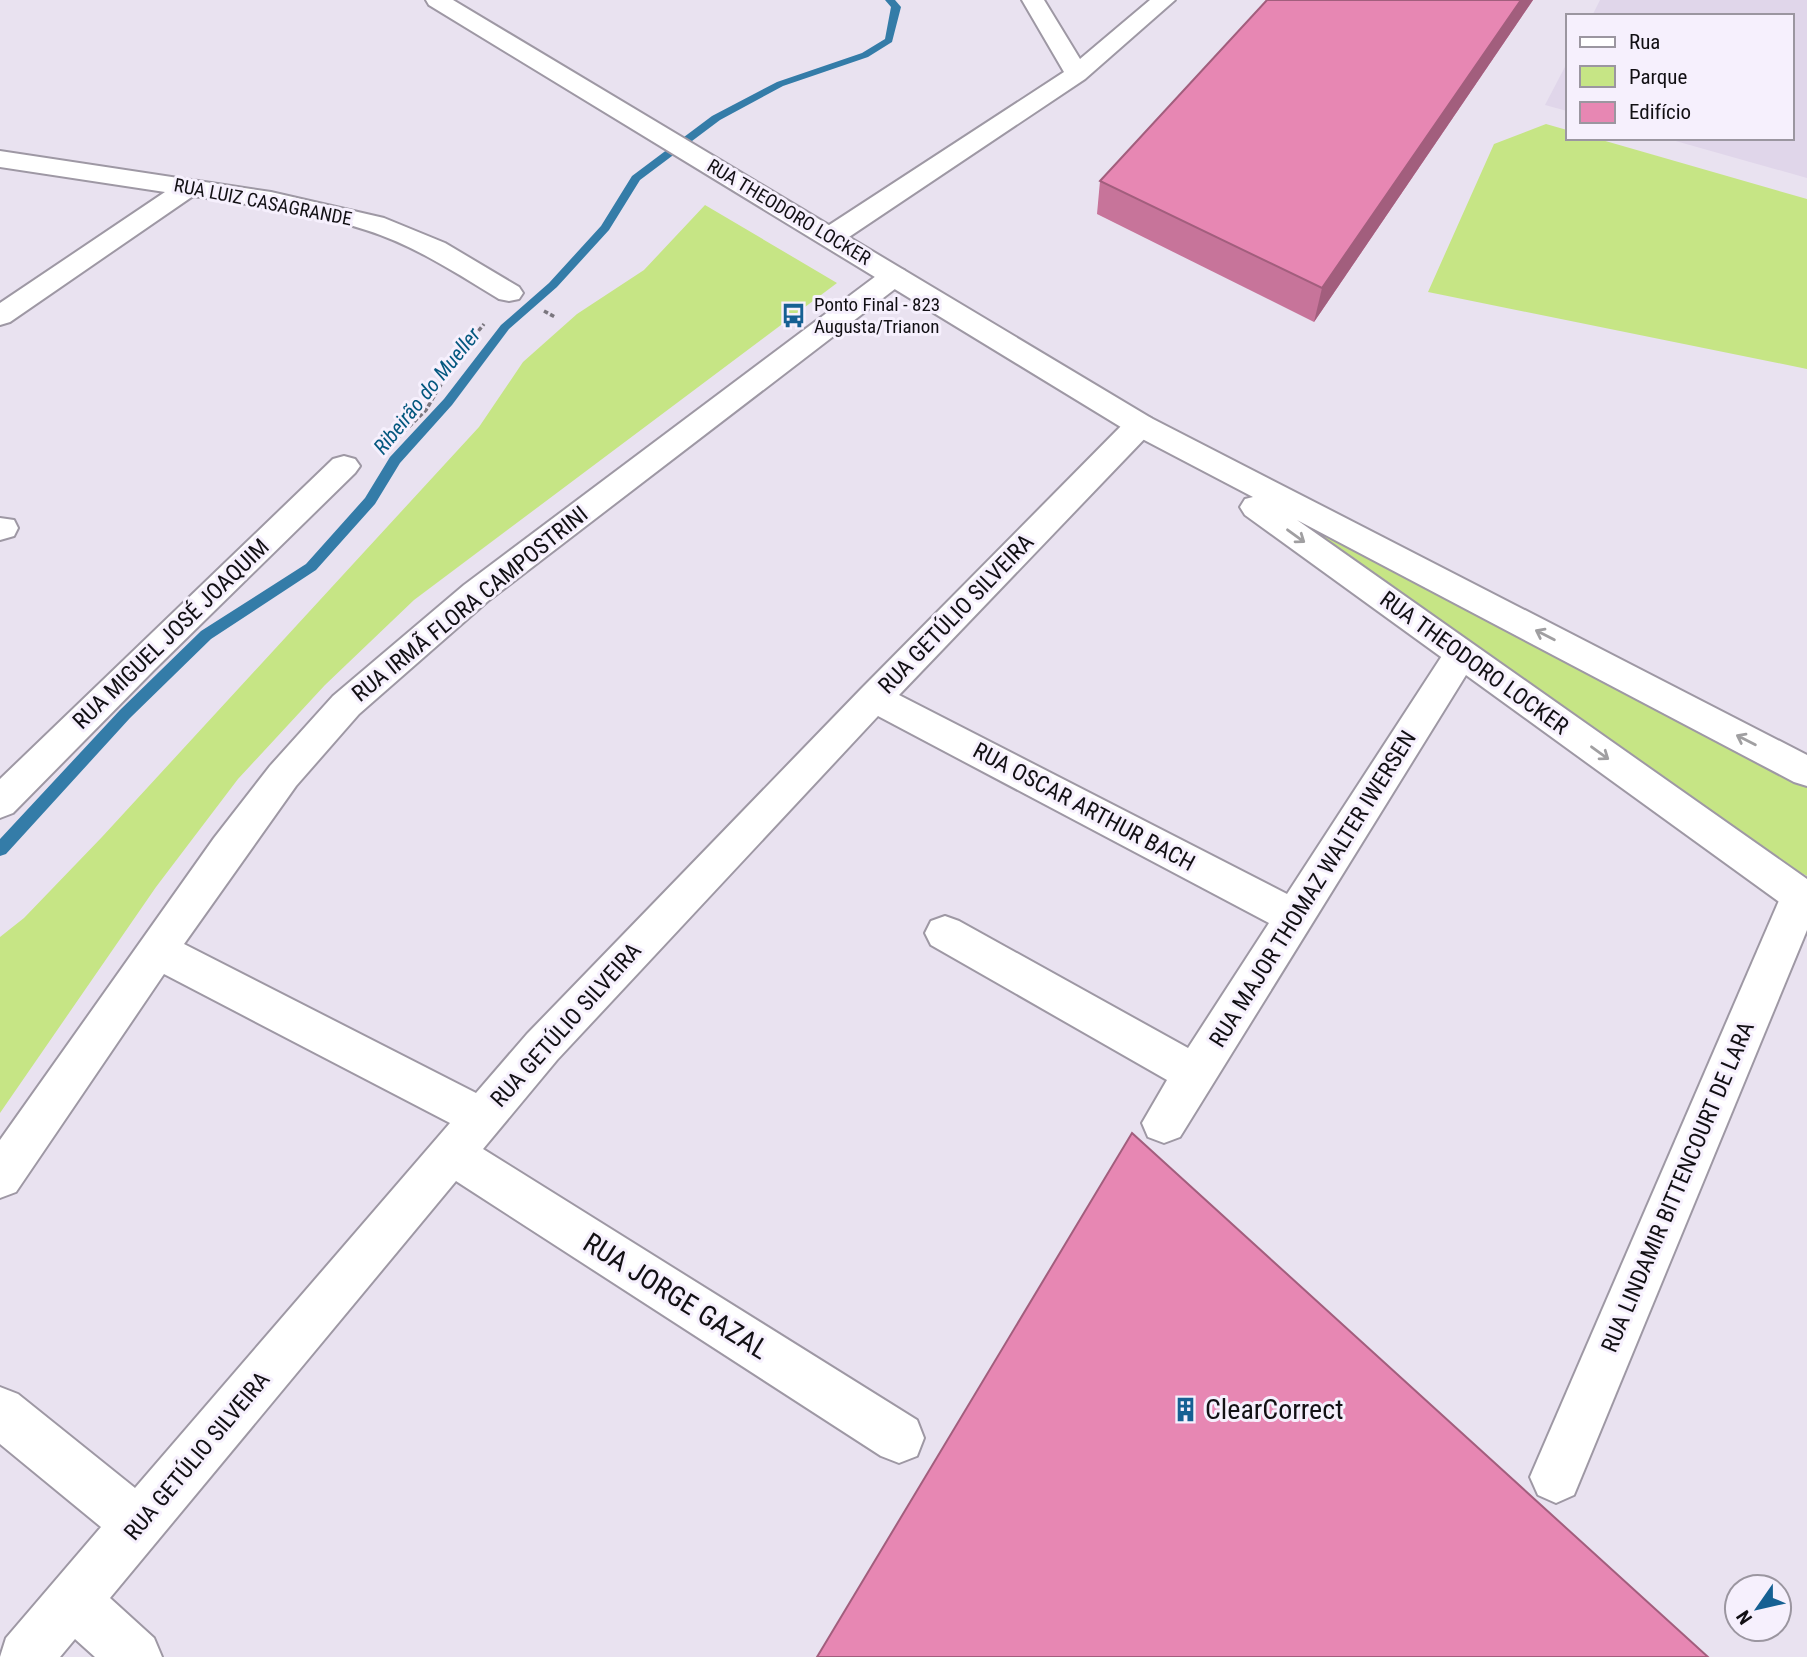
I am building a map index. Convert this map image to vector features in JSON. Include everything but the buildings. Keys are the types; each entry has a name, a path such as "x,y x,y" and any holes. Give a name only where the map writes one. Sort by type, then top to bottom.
{"street":[{"name":"RUA THEODORO LOCKER","path":"439,0 1140,425 1807,772"},
{"path":"1033,0 1077,74"},
{"path":"830,237 1077,74 1164,0"},
{"name":"RUA LUIZ CASAGRANDE","path":"0,159 271,200 375,223 435,249 509,293"},
{"path":"0,316 190,187"},
{"name":"RUA IRMÃ FLORA CAMPOSTRINI","path":"0,1177 228,849 283,776 355,697 476,593 894,276"},
{"name":"RUA THEODORO LOCKER","path":"1140,425 1804,898"},
{"name":"RUA GETÚLIO SILVEIRA","path":"25,1657 594,989 1140,425"},
{"name":"RUA MIGUEL JOSÉ JOAQUIM","path":"0,803 344,466"},
{"name":"RUA MAJOR THOMAZ WALTER IWERSEN","path":"1164,1123 1461,654"},
{"name":"RUA OSCAR ARTHUR BACH","path":"874,698 1294,917"},
{"name":"RUA LINDAMIR BITTENCOURT DE LARA","path":"1556,1477 1804,898"},
{"path":"944,933 1196,1074"},
{"path":"159,951 483,1118"},
{"name":"RUA JORGE GAZAL","path":"452,1154 899,1438"},
{"path":"0,1412 139,1524"},
{"path":"73,1601 135,1657"}],"path":[{"path":"344,466 370,460 385,450 426,410 457,357 509,293"}],"shaded area":[{"path":"1600,0 1807,0 1807,178 1672,140 1793,140 1793,14 1593,14"},
{"path":"1566,65 1566,111 1545,105"}],"green space":[{"path":"1546,124 1566,130 1566,140 1602,140 1807,199 1807,369 1428,292 1494,144"},
{"path":"705,205 837,283 414,600 325,685 238,779 156,887 0,1113 0,937 24,918 102,837 479,427 523,362 577,314 644,270"},
{"path":"1285,515 1807,783 1807,876 1781,862"}],"waterway":[{"name":"Ribeirão do Mueller","path":"0,850 125,714 206,635 311,567 370,501 395,460 448,402 505,327 553,285 605,228 636,178 716,118 780,84 865,55 889,40 896,7 890,0"}],"place":[{"name":"Ponto Final - 823 Augusta/Trianon","path":"794,315"},
{"name":"ClearCorrect","path":"1185,1409"}]}
